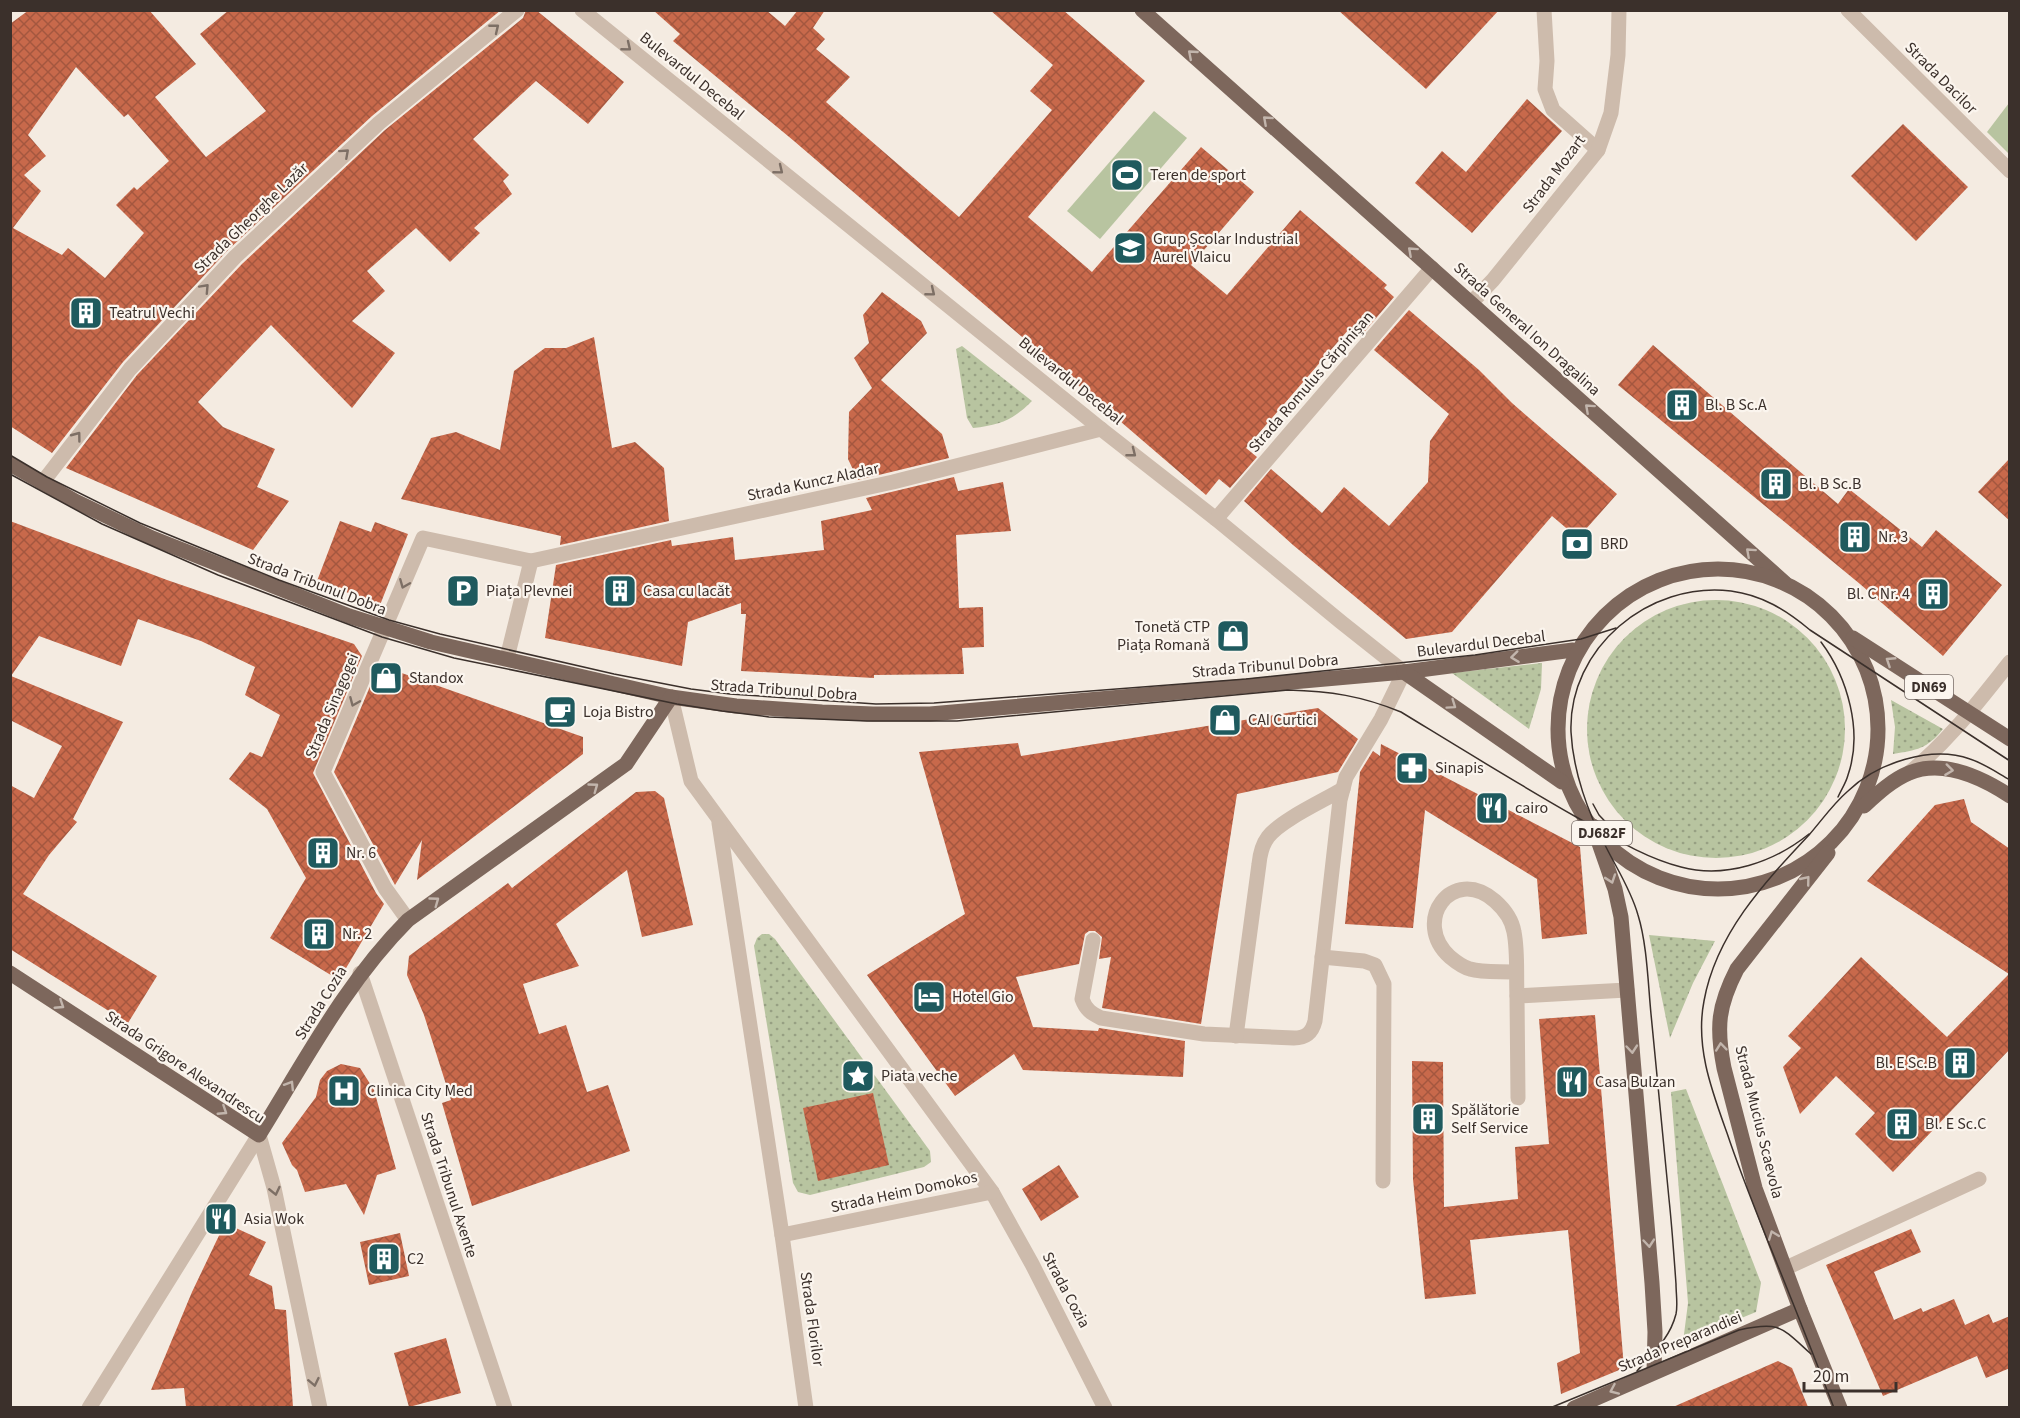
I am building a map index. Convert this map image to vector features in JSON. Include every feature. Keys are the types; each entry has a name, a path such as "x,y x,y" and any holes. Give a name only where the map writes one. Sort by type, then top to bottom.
{"main road":[{"name":"Strada General Ion Dragalina","path":"1142,10 1794,591"},
{"name":"Strada Tribunul Dobra","path":"10,464 75,501 152,538 386,629 431,642 671,698 736,706 822,712 930,714 1404,672"},
{"name":"DJ682F","path":"1704,571 1744,573 1763,578 1794,591 1822,610 1849,635 1875,683 1883,716 1882,748 1876,771 1862,808 1843,834 1822,852 1779,875 1741,884 1708,887 1684,884 1659,877 1634,861 1592,824 1562,782 1554,749 1554,729 1557,698 1564,672 1574,650 1598,619 1622,601 1656,583 1679,574 1704,571"},
{"name":"DN69","path":"1849,635 2010,739"},
{"name":"Bulevardul Decebal","path":"1404,672 1574,650"},
{"path":"1404,672 1562,782"},
{"name":"Strada Cozia","path":"259,1135 360,973 383,945 408,920 626,764 671,698"},
{"path":"1862,808 1892,782 1909,772 1926,769 1949,769 1971,774 2010,796"},
{"name":"DJ682F","path":"1592,824 1615,889 1621,917 1652,1283 1655,1332 1654,1372"},
{"name":"Strada Mucius Scaevola","path":"1840,1407 1800,1310 1755,1188 1724,1068 1720,1040 1721,1007 1727,989 1748,953 1843,834"},
{"name":"Strada Grigore Alexandrescu","path":"10,973 259,1135"},
{"name":"Strada Preparandiei","path":"1574,1407 1800,1310"}],"street":[{"name":"Strada Gheorghe Lazăr","path":"42,483 130,369 235,257 379,123 517,10"},
{"name":"Bulevardul Decebal","path":"582,10 1404,672"},
{"path":"1544,10 1547,62 1545,89 1553,111 1598,150"},
{"name":"Strada Mozart","path":"1472,302 1493,280 1598,150 1611,113 1618,55 1619,10"},
{"name":"Strada Dacilor","path":"1848,10 2010,171"},
{"name":"Strada Romulus Cărpinișan","path":"1216,519 1432,268"},
{"name":"Strada Kuncz Aladar","path":"531,561 893,482 1101,429"},
{"path":"386,629 423,538 531,561 507,658"},
{"name":"Strada Sinagogei","path":"386,629 323,772 385,888 408,920"},
{"path":"1909,772 1931,755 1970,713 2010,662"},
{"path":"1093,940 1082,999 1085,1007 1092,1014 1101,1018 1192,1032 1236,1036 1301,1038 1308,1035 1315,1021 1340,800 1346,777 1376,727 1404,672"},
{"name":"Strada Heim Domokos","path":"671,698 691,781 992,1192 782,1235 718,820"},
{"path":"1236,1036 1259,864 1266,839 1284,823 1343,789"},
{"path":"1515,972 1470,970 1456,963 1443,951 1434,923 1436,910 1444,898 1457,890 1473,889 1488,894 1500,905 1514,931 1517,996 1518,1098"},
{"path":"1322,957 1364,961 1375,965 1384,984 1383,1181"},
{"name":"Strada Tribunul Axente","path":"360,973 505,1407"},
{"path":"1517,996 1627,990"},
{"name":"Strada Cozia","path":"89,1407 259,1135"},
{"name":"Strada Grigore Alexandrescu","path":"259,1135 274,1188 320,1407"},
{"path":"1786,1268 1978,1179"},
{"name":"Strada Cozia","path":"992,1192 1032,1264 1105,1407"},
{"name":"Strada Florilor","path":"782,1235 807,1407"}],"green space":[{"path":"2009,103 2009,154 1987,132"},
{"name":"Teren de sport","path":"1154,111 1187,138 1100,239 1067,211"},
{"path":"962,346 1032,401 1019,413 1006,420 973,428 967,418 956,349"},
{"path":"1716,600 1741,603 1765,610 1787,622 1807,638 1823,658 1835,680 1842,704 1845,729 1842,754 1835,778 1823,800 1807,820 1787,836 1765,848 1741,855 1716,858 1691,855 1667,848 1645,836 1625,820 1609,800 1597,778 1590,754 1587,729 1590,704 1597,680 1609,658 1625,638 1645,622 1667,610 1691,603"},
{"path":"1542,663 1541,689 1529,729 1452,673"},
{"path":"1891,700 1943,729 1932,741 1921,748 1893,754 1895,727"},
{"path":"762,934 769,934 775,939 930,1151 931,1162 924,1167 810,1195 798,1192 793,1183 754,946 757,938"},
{"path":"1649,935 1715,941 1693,983 1670,1038"},
{"path":"1686,1089 1761,1283 1756,1312 1683,1342 1688,1303 1671,1092"}],"building":[{"path":"29,10 149,10 196,64 155,97 206,157 266,111 200,34 229,10 501,10 372,116 228,250 123,362 52,453 10,426 10,24","holes":["76,67 124,117 128,114 169,161 137,190 134,187 116,205 144,233 105,278 68,248 62,255 13,228 41,191 24,175 46,156 28,135"]},
{"path":"526,10 536,10 624,82 588,124 536,81 473,139 509,175 503,181 512,194 474,228 480,233 450,262 416,228 367,271 385,291 352,321 395,353 352,408 271,325 198,402 223,427 275,449 257,487 289,501 253,550 66,468 137,375 242,264 385,130 523,18"},
{"name":"Grup Școlar Industrial Aurel Vlaicu","path":"653,10 766,10 785,26 798,10 825,10 813,28 825,39 816,49 850,77 826,102 959,217 1052,110 1030,91 1053,65 990,10 1063,10 1145,81 1028,217 1092,272 1201,147 1254,192 1191,265 1227,295 1300,210 1387,285 1384,288 1394,297 1360,337 1349,329 1246,448 1257,457 1230,488 1219,479 1206,495 794,141 673,41 680,34"},
{"path":"1338,10 1499,10 1426,89"},
{"path":"1527,99 1562,131 1472,233 1415,183 1442,151 1466,172"},
{"path":"1903,124 1968,187 1916,241 1851,176"},
{"path":"882,292 921,321 927,333 881,380 942,434 949,458 858,480 848,459 849,412 872,388 854,358 869,343 863,315"},
{"path":"1409,310 1617,494 1578,538 1552,516 1452,632 1406,639 1244,501 1271,469 1322,513 1344,487 1389,526 1428,482 1430,441 1449,414 1374,350"},
{"path":"594,337 612,448 635,442 664,468 669,521 560,545 561,536 401,499 431,438 456,432 500,450 514,371 545,348 566,348"},
{"path":"1653,345 1838,504 1849,489 1922,547 1936,530 2002,585 1943,656 1860,584 1618,385"},
{"path":"2010,458 2010,521 1978,492"},
{"path":"954,477 958,491 1003,482 1011,531 956,535 959,608 983,607 984,647 962,648 964,674 874,675 874,678 741,671 746,614 741,614 741,603 688,622 682,666 545,638 556,565 671,540 672,546 733,537 735,560 824,550 821,521 872,510 866,498"},
{"path":"10,521 167,580 354,644 362,656 313,773 384,904 339,980 270,938 306,878 267,809 229,779 250,752 262,757 280,715 245,695 255,667 201,641 138,619 121,666 39,636 11,676 123,722 73,819 77,822 49,855 23,894 157,976 128,1023 10,949 10,785 34,798 62,746 10,720"},
{"path":"340,521 371,532 375,522 408,534 380,605 317,581"},
{"path":"379,665 583,737 583,754 417,880 422,840 395,885 334,772"},
{"path":"1318,708 1358,739 1338,772 1237,794 1201,1024 1102,1008 1111,957 1099,959 1102,937 1095,931 1085,934 1079,964 1016,977 1033,1027 1098,1031 1099,1028 1185,1041 1183,1077 1023,1070 1014,1054 955,1096 867,975 965,914 919,752 1018,743 1021,756"},
{"path":"1381,744 1580,847 1587,934 1542,939 1537,879 1425,810 1413,928 1345,924 1360,772 1373,751 1380,756"},
{"path":"655,791 664,798 693,925 642,937 627,870 556,924 579,966 523,984 539,1034 566,1025 587,1092 608,1085 630,1151 472,1206 442,1103 451,1100 424,1015 407,975 409,956 508,883 512,888 636,792"},
{"path":"1964,799 1971,822 2010,849 2010,1049 1893,1172 1855,1134 1875,1113 1836,1076 1800,1114 1783,1067 1801,1048 1788,1036 1861,957 1947,1037 2009,974 1867,881 1935,805"},
{"path":"1595,1015 1624,1368 1561,1394 1557,1363 1580,1353 1568,1230 1470,1240 1476,1294 1425,1299 1413,1179 1412,1061 1443,1062 1444,1207 1518,1199 1515,1147 1549,1144 1539,1019"},
{"path":"341,1064 360,1068 374,1090 396,1169 377,1175 364,1215 346,1184 305,1192 297,1170 292,1165 282,1143 316,1097 320,1080 327,1071"},
{"path":"873,1093 889,1165 818,1181 803,1108"},
{"path":"1059,1165 1079,1197 1041,1221 1022,1189"},
{"path":"225,1223 266,1242 249,1275 272,1286 275,1309 286,1310 293,1407 186,1407 184,1388 151,1390 192,1292"},
{"path":"1911,1229 1921,1252 1874,1272 1894,1320 1921,1308 1923,1312 1954,1299 1965,1325 1989,1314 1993,1323 2010,1316 2010,1368 1986,1378 1977,1356 1883,1396 1826,1265"},
{"name":"C2","path":"400,1233 409,1276 369,1285 360,1242"},
{"path":"446,1338 461,1393 409,1407 394,1353"},
{"path":"1778,1361 1792,1368 1808,1407 1673,1407"}],"tram line":[{"path":"10,455 47,477 140,523 279,580 389,620 614,674 730,694 876,704 934,703 1246,679 1475,655 1581,639 1616,628"},
{"path":"10,474 102,524 218,575 382,637 454,658 677,704 769,717 867,721 957,721 1288,690 1332,693 1359,698 1401,712 1603,832 1641,852 1681,867 1715,871 1749,866 1781,853 1809,834"},
{"path":"1637,1371 1665,1338 1676,1314 1673,1242 1647,964 1641,926 1632,897 1599,834 1588,806 1578,777 1572,747 1574,701 1583,673 1599,648 1619,626 1644,609 1671,597 1700,591 1742,593 1783,610 2010,761"},
{"path":"1821,642 1839,672 1853,724 1852,758 1847,778 1838,797"},
{"path":"1834,1408 1746,1186 1706,1068 1702,1018 1710,977 1731,932 1759,891 1837,801 1860,781 1874,772 1905,759 1939,754 1970,759 2010,780"},
{"path":"1593,804 1599,815 1619,836"},
{"path":"1550,1408 1739,1330 1753,1327 1779,1328 1811,1354"}],"place":[{"name":"Teren de sport","path":"1127,175"},
{"name":"Grup Școlar Industrial Aurel Vlaicu","path":"1130,248"},
{"name":"Teatrul Vechi","path":"86,313"},
{"name":"Bl. B Sc.A","path":"1682,405"},
{"name":"Bl. B Sc.B","path":"1776,484"},
{"name":"Nr. 3","path":"1855,537"},
{"name":"BRD","path":"1577,544"},
{"name":"Piața Plevnei","path":"463,591"},
{"name":"Casa cu lacăt","path":"620,591"},
{"name":"Bl. C Nr. 4","path":"1933,594"},
{"name":"Tonetă CTP Piața Romană","path":"1233,636"},
{"name":"Standox","path":"386,678"},
{"name":"Loja Bistro","path":"560,712"},
{"name":"CAI Curtici","path":"1225,720"},
{"name":"Sinapis","path":"1412,768"},
{"name":"cairo","path":"1492,808"},
{"name":"Nr. 6","path":"323,853"},
{"name":"Nr. 2","path":"319,934"},
{"name":"Hotel Gio","path":"929,997"},
{"name":"Bl. E Sc.B","path":"1960,1063"},
{"name":"Piata veche","path":"858,1076"},
{"name":"Casa Bulzan","path":"1572,1082"},
{"name":"Clinica City Med","path":"344,1091"},
{"name":"Spălătorie Self Service","path":"1428,1119"},
{"name":"Bl. E Sc.C","path":"1902,1124"},
{"name":"Asia Wok","path":"221,1219"},
{"name":"C2","path":"384,1259"}]}
